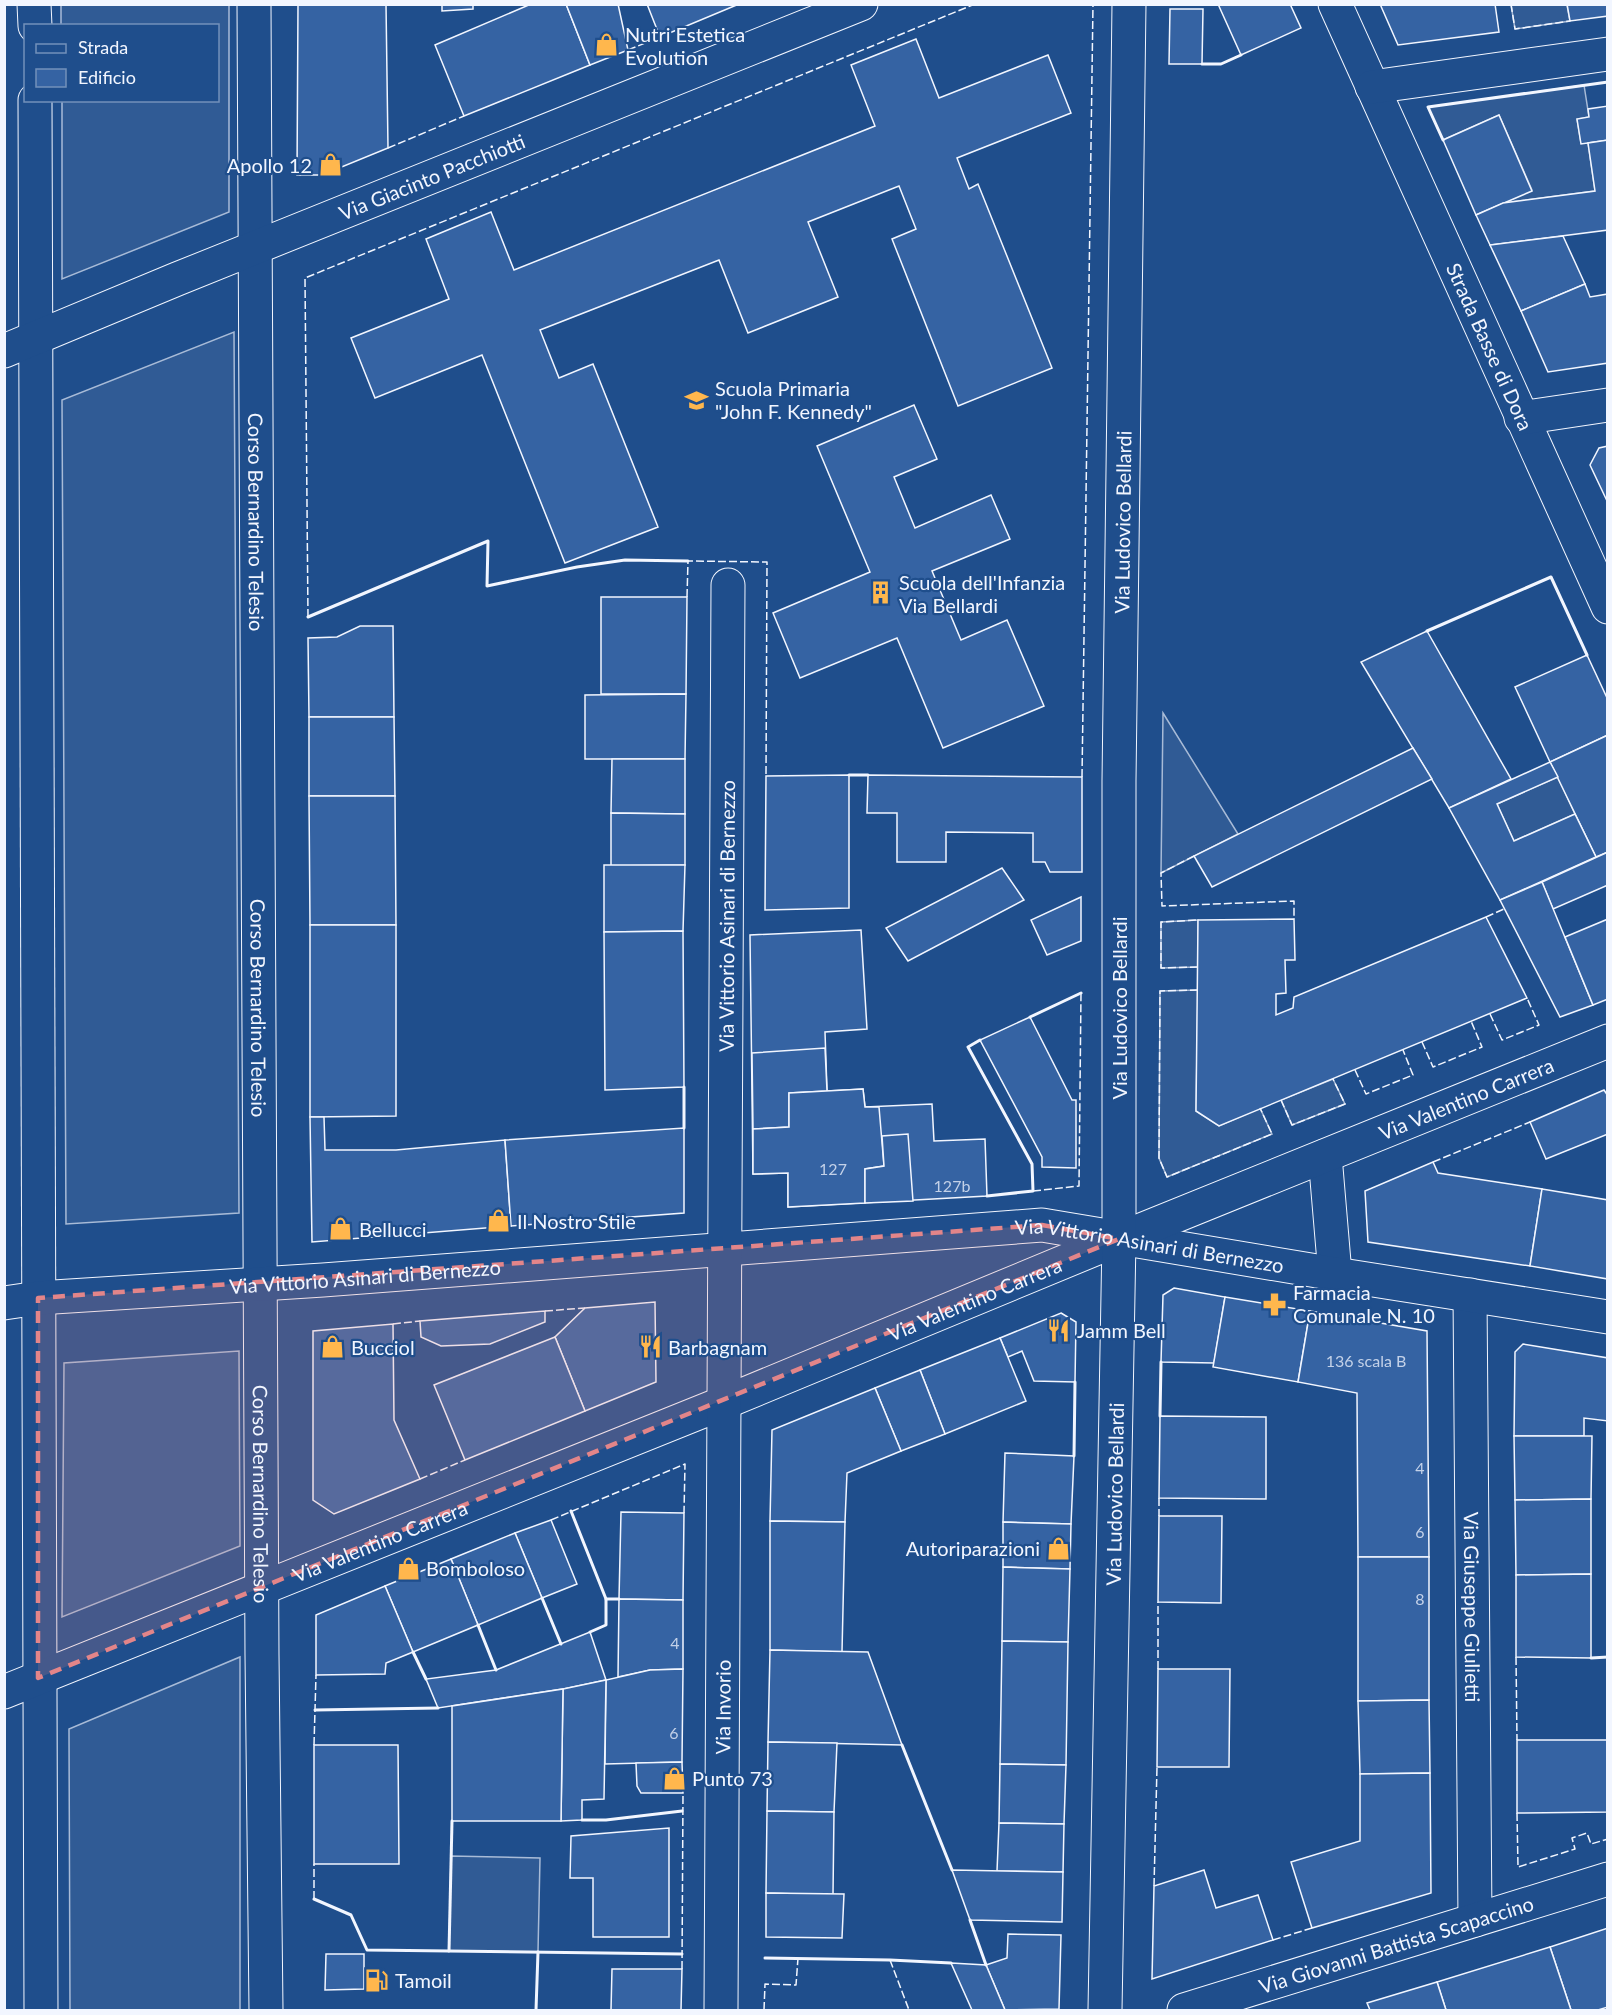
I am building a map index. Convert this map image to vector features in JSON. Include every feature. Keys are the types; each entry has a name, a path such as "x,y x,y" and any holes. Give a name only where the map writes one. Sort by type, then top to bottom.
{"street":[{"path":"34,4 35,24"},
{"name":"Corso Bernardino Telesio","path":"254,4 266,2010"},
{"name":"Via Giacinto Pacchiotti","path":"4,351 861,4"},
{"name":"Via Ludovico Bellardi","path":"1105,2010 1119,1239 1119,781 1129,4"},
{"name":"Strada Basse di Dora","path":"1335,4 1608,607"},
{"path":"1372,87 1608,54"},
{"path":"35,102 38,1678 41,2010"},
{"path":"1521,418 1608,405"},
{"name":"Via Vittorio Asinari di Bernezzo","path":"725,1248 728,585"},
{"name":"Via Valentino Carrera","path":"4,1692 723,1403 1119,1239 1608,1041"},
{"path":"1325,1156 1335,1274"},
{"name":"Via Vittorio Asinari di Bernezzo","path":"4,1303 38,1298 261,1284 1042,1225 1608,1317"},
{"path":"723,1403 725,1248"},
{"name":"Via Giuseppe Giulietti","path":"1470,1295 1475,1920"},
{"name":"Via Invorio","path":"720,2010 723,1403"},
{"name":"Via Giovanni Battista Scapaccino","path":"1184,2010 1608,1879"}],"highlighted area":[{"path":"1042,1225 1119,1239 38,1678 38,1298"}],"shaded area":[{"path":"61,5 229,5 229,212 62,279 62,102 219,102 219,24 61,24"},
{"path":"1511,5 1567,5 1570,21 1515,29"},
{"path":"1584,85 1589,117 1577,119 1581,143 1588,143 1595,191 1503,203 1532,190 1499,115 1443,140 1428,107"},
{"path":"234,332 239,1213 66,1224 62,400"},
{"path":"1163,713 1238,834 1161,873"},
{"path":"1558,777 1575,814 1514,841 1497,804"},
{"path":"1198,920 1198,967 1161,968 1161,922"},
{"path":"1198,990 1196,1111 1219,1126 1260,1108 1272,1134 1167,1177 1159,1158 1160,991"},
{"path":"1333,1079 1345,1104 1292,1125 1281,1100"},
{"path":"239,1351 240,1546 62,1617 64,1363"},
{"path":"240,1657 240,2010 70,2010 69,1729"},
{"path":"451,1856 540,1858 538,1952 449,1951"}],"building":[{"path":"298,4 386,4 388,148 322,175 297,175"},
{"path":"442,4 473,4 473,9 442,11"},
{"path":"531,4 566,4 590,65 464,116 435,45"},
{"path":"566,4 618,4 628,50 590,65"},
{"path":"647,4 739,4 660,37"},
{"path":"1218,4 1290,4 1301,28 1241,55"},
{"path":"1380,4 1495,4 1499,32 1398,45"},
{"path":"1567,4 1608,4 1608,16 1570,21"},
{"path":"1170,9 1203,9 1202,64 1169,64"},
{"path":"916,39 939,98 1048,55 1071,113 957,158 969,189 978,184 1052,368 958,406 892,239 916,229 899,186 808,222 838,297 748,333 719,260 540,330 559,378 593,364 658,527 565,563 482,355 375,398 351,338 449,299 426,239 491,212 514,270 875,126 851,65"},
{"path":"1608,106 1608,140 1581,144 1577,119 1589,117 1588,109"},
{"path":"1499,115 1532,191 1476,215 1443,140"},
{"path":"1608,140 1608,230 1490,245 1476,215 1503,203 1595,191 1588,143"},
{"path":"1563,236 1585,284 1521,311 1490,245"},
{"path":"1585,284 1590,297 1608,294 1608,363 1548,372 1521,311"},
{"name":"Scuola dell'Infanzia Via Bellardi","path":"914,405 937,459 894,477 915,528 991,495 1010,539 932,571 961,640 1007,620 1044,706 943,748 897,638 800,678 773,613 870,572 817,446"},
{"path":"1608,446 1608,503 1590,465 1599,448"},
{"path":"601,597 687,597 686,694 601,694"},
{"path":"360,626 393,626 394,717 309,717 308,638 337,637"},
{"path":"1427,631 1511,779 1449,808 1361,662"},
{"path":"1587,655 1608,700 1608,735 1550,762 1515,687"},
{"path":"686,694 685,759 585,759 585,695"},
{"path":"309,717 394,717 395,796 309,796"},
{"path":"1608,735 1608,852 1596,857 1550,762"},
{"path":"1413,748 1432,779 1212,887 1194,856"},
{"path":"612,759 685,759 685,814 611,813"},
{"path":"1550,762 1558,777 1497,804 1514,841 1575,814 1596,857 1500,900 1449,808"},
{"path":"849,775 849,908 765,910 766,776"},
{"path":"868,775 1082,777 1082,872 1050,872 1045,862 1033,862 1033,833 946,832 946,862 897,862 897,813 867,813"},
{"path":"309,796 395,796 396,925 310,925"},
{"path":"611,813 685,814 685,865 611,866"},
{"path":"1608,852 1608,885 1553,909 1542,882"},
{"path":"604,865 685,865 683,931 604,932"},
{"path":"1002,868 1024,900 908,961 886,928"},
{"path":"1542,882 1593,1005 1560,1017 1500,900"},
{"path":"1081,897 1081,941 1047,955 1031,920"},
{"path":"1486,917 1527,998 1219,1126 1196,1111 1198,920 1294,919 1295,960 1285,960 1286,993 1276,994 1276,1015 1293,1008 1294,997"},
{"path":"1608,919 1608,999 1593,1005 1565,937"},
{"path":"310,925 396,925 396,1116 310,1117"},
{"path":"861,930 867,1029 825,1032 827,1091 863,1089 865,1107 932,1104 934,1141 985,1139 987,1196 788,1207 788,1173 753,1174 750,935"},
{"path":"683,931 684,1087 605,1090 604,932"},
{"path":"1030,1017 1072,1100 1076,1100 1076,1168 1042,1167 1042,1157 980,1040"},
{"path":"825,1048 827,1091 789,1093 789,1127 753,1129 752,1053"},
{"path":"863,1089 865,1107 879,1107 884,1166 865,1169 865,1203 788,1207 788,1173 753,1174 753,1129 789,1127 789,1093"},
{"path":"1604,1090 1608,1096 1608,1134 1546,1159 1530,1122"},
{"path":"310,1117 324,1117 325,1150 396,1150 505,1140 511,1226 312,1242"},
{"path":"684,1128 684,1213 511,1226 505,1140"},
{"path":"908,1134 913,1201 865,1203 865,1169 884,1166 882,1136"},
{"path":"1433,1162 1438,1173 1542,1189 1530,1266 1368,1242 1365,1191"},
{"path":"1542,1189 1608,1200 1608,1279 1530,1266"},
{"path":"1174,1288 1225,1297 1214,1363 1161,1362 1163,1295"},
{"path":"1225,1297 1310,1311 1298,1382 1213,1367"},
{"path":"655,1302 656,1382 585,1411 555,1337 585,1308"},
{"path":"545,1311 545,1322 490,1344 441,1346 421,1337 420,1321"},
{"path":"1310,1311 1427,1331 1429,1557 1358,1557 1357,1393 1298,1382"},
{"path":"1061,1313 1076,1322 1075,1382 1034,1381 1022,1351 1008,1357 1000,1338"},
{"path":"393,1324 394,1420 420,1479 334,1514 313,1500 313,1331"},
{"path":"555,1337 585,1411 465,1460 434,1385"},
{"path":"1000,1338 1026,1401 945,1434 920,1370"},
{"path":"1523,1344 1608,1358 1608,1421 1584,1418 1584,1436 1514,1436 1515,1352"},
{"path":"920,1370 945,1434 901,1451 875,1388"},
{"path":"875,1388 901,1451 847,1473 845,1522 770,1521 772,1430"},
{"path":"1160,1416 1266,1417 1266,1499 1159,1498"},
{"path":"1514,1436 1592,1436 1591,1499 1515,1500"},
{"path":"1005,1453 1074,1456 1071,1524 1003,1522"},
{"path":"1591,1499 1591,1574 1516,1575 1515,1500"},
{"path":"621,1512 684,1513 683,1600 619,1599"},
{"path":"1159,1516 1222,1516 1221,1603 1158,1602"},
{"path":"551,1520 577,1584 542,1598 515,1533"},
{"path":"770,1521 845,1522 842,1652 770,1650"},
{"path":"1003,1522 1071,1524 1070,1569 1003,1567"},
{"path":"515,1533 542,1598 478,1625 451,1559"},
{"path":"1358,1557 1429,1557 1429,1700 1358,1701"},
{"path":"451,1559 478,1625 413,1652 385,1586"},
{"path":"1003,1567 1070,1569 1068,1642 1002,1641"},
{"path":"1591,1574 1591,1658 1516,1657 1516,1575"},
{"path":"385,1586 413,1652 386,1663 385,1674 316,1675 316,1615"},
{"path":"619,1599 683,1600 683,1669 650,1670 618,1677"},
{"path":"590,1632 606,1680 563,1689 438,1708 426,1679 496,1670"},
{"path":"1002,1641 1068,1642 1066,1765 1000,1764"},
{"path":"770,1650 868,1652 902,1745 768,1742"},
{"path":"683,1669 682,1762 605,1764 606,1680 650,1670"},
{"path":"1158,1669 1230,1669 1229,1767 1157,1767"},
{"path":"606,1680 604,1799 582,1800 582,1820 561,1821 563,1689"},
{"path":"563,1689 561,1821 452,1821 452,1706"},
{"path":"1429,1700 1430,1773 1360,1774 1358,1701"},
{"path":"1517,1740 1608,1740 1608,1812 1517,1813"},
{"path":"768,1742 837,1743 834,1812 767,1811"},
{"path":"314,1745 398,1745 399,1864 314,1864"},
{"path":"682,1762 683,1793 641,1793 637,1786 636,1763"},
{"path":"1000,1764 1066,1765 1064,1824 999,1823"},
{"path":"1430,1773 1431,1893 1312,1928 1291,1862 1360,1841 1360,1774"},
{"path":"767,1811 834,1812 833,1895 766,1893"},
{"path":"999,1823 1064,1824 1063,1872 997,1871"},
{"path":"669,1828 669,1937 593,1937 593,1878 570,1878 571,1836"},
{"path":"952,1870 1063,1872 1062,1922 970,1920"},
{"path":"1204,1870 1216,1908 1258,1895 1273,1940 1152,1979 1154,1886"},
{"path":"766,1893 844,1894 842,1938 766,1937"},
{"path":"1608,1928 1608,2007 1598,2010 1571,2010 1550,1947"},
{"path":"1008,1934 1061,1935 1059,2009 1005,2010 986,1965 1007,1958"},
{"path":"1550,1947 1571,2010 1446,2010 1437,1982"},
{"path":"326,1954 364,1954 364,1989 325,1990"},
{"path":"951,1963 986,1965 1005,2010 972,2010"},
{"path":"612,1969 682,1969 681,2010 611,2010"},
{"path":"1437,1982 1446,2010 1370,2010 1367,2003"}],"fence":[{"path":"308,617 305,278 975,4"},
{"path":"1082,777 1093,4"},
{"path":"1511,4 1515,29 1570,21"},
{"path":"628,50 660,37"},
{"path":"388,148 464,116"},
{"path":"687,597 688,561 767,562 766,776"},
{"path":"1194,856 1161,873 1162,906 1294,901 1294,919"},
{"path":"1486,917 1504,909"},
{"path":"1198,920 1161,922 1161,968 1198,967"},
{"path":"1198,990 1160,991 1159,1158 1167,1177 1272,1134 1260,1108"},
{"path":"1033,1191 1079,1186 1081,993"},
{"path":"1490,1014 1502,1040 1539,1025 1527,998"},
{"path":"1422,1042 1433,1067 1482,1047 1471,1021"},
{"path":"1355,1070 1366,1094 1413,1075 1403,1050"},
{"path":"1281,1100 1292,1125 1345,1104 1333,1079"},
{"path":"1433,1162 1530,1122"},
{"path":"545,1311 585,1308"},
{"path":"393,1324 420,1321"},
{"path":"420,1479 465,1460"},
{"path":"551,1520 685,1464 684,1513"},
{"path":"1159,1498 1159,1516"},
{"path":"1158,1602 1158,1669"},
{"path":"1516,1657 1517,1740"},
{"path":"314,1745 316,1675"},
{"path":"1154,1886 1157,1767"},
{"path":"682,1969 683,1793"},
{"path":"1517,1813 1518,1867 1575,1849 1572,1838 1587,1833 1591,1844 1608,1839"},
{"path":"314,1864 314,1899"},
{"path":"1273,1940 1312,1928"},
{"path":"764,2010 765,1984 796,1985 798,1958"},
{"path":"890,1960 909,2010"}],"wall":[{"path":"1202,64 1221,64 1241,55"},
{"path":"1443,140 1428,107 1608,82"},
{"path":"308,617 488,541 487,586 577,567 625,560 688,561"},
{"path":"1427,631 1551,577 1587,655"},
{"path":"849,775 868,775"},
{"path":"1030,1017 1081,993"},
{"path":"980,1040 968,1047 1032,1164 1033,1191 987,1196"},
{"path":"684,1087 684,1128"},
{"path":"1160,1416 1161,1362"},
{"path":"1074,1456 1075,1382"},
{"path":"571,1511 606,1599 606,1625 590,1632"},
{"path":"542,1598 561,1644"},
{"path":"606,1599 619,1599"},
{"path":"478,1625 496,1670"},
{"path":"413,1652 426,1679"},
{"path":"1591,1658 1608,1657"},
{"path":"315,1710 438,1708"},
{"path":"902,1745 952,1870"},
{"path":"582,1820 606,1820 682,1811"},
{"path":"449,1951 452,1821"},
{"path":"314,1899 351,1915 367,1950 682,1954"},
{"path":"970,1920 986,1965"},
{"path":"536,2010 538,1952"},
{"path":"765,1958 951,1963"}],"place":[{"name":"Nutri Estetica Evolution","path":"607,45"},
{"name":"Apollo 12","path":"330,165"},
{"name":"Scuola Primaria \"John F. Kennedy\"","path":"697,400"},
{"name":"Scuola dell'Infanzia Via Bellardi","path":"881,593"},
{"name":"Il Nostro Stile","path":"499,1221"},
{"name":"Bellucci","path":"341,1229"},
{"name":"Farmacia Comunale N. 10","path":"1275,1304"},
{"name":"Jamm Bell","path":"1059,1330"},
{"name":"Bucciol","path":"333,1347"},
{"name":"Barbagnam","path":"650,1347"},
{"name":"Autoriparazioni","path":"1058,1548"},
{"name":"Bomboloso","path":"408,1568"},
{"name":"Punto 73","path":"674,1778"},
{"name":"Tamoil","path":"377,1980"}]}
